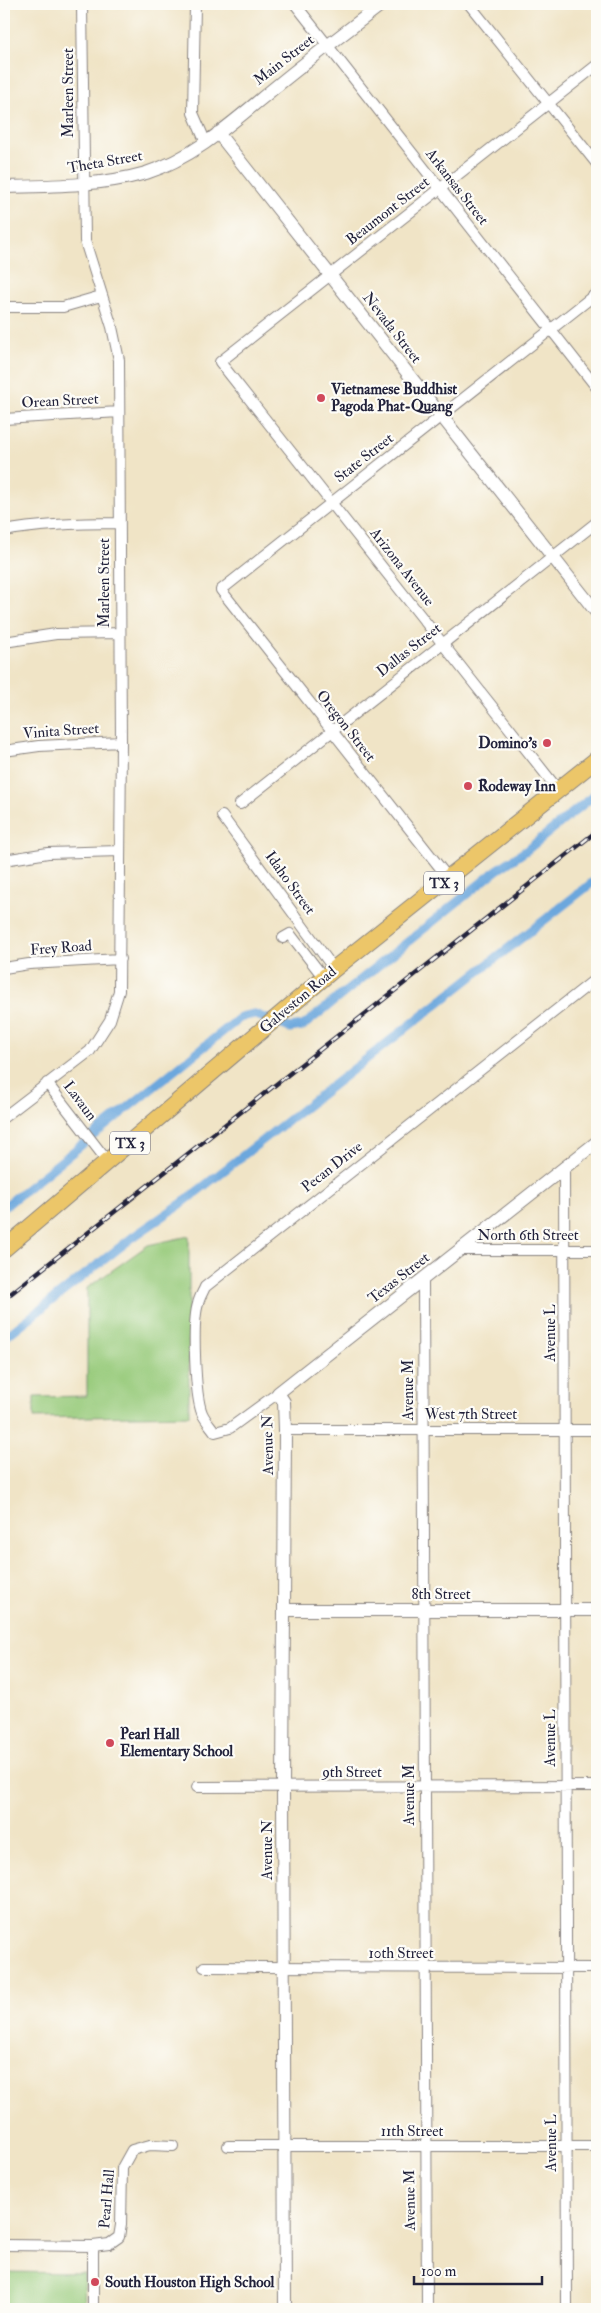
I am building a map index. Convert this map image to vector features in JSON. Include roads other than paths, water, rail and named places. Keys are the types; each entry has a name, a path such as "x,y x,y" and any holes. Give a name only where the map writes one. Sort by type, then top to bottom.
{"main road":[{"name":"Galveston Road","path":"4,1249 329,974 597,759"}],"street":[{"name":"Marleen Street","path":"4,1117 90,1051 110,1020 119,991 121,742 119,360 112,327 85,241 82,4"},
{"path":"195,4 193,113 206,143"},
{"name":"Arkansas Street","path":"294,4 597,388"},
{"name":"Main Street","path":"206,143 382,4"},
{"path":"470,4 597,164"},
{"name":"Beaumont Street","path":"220,362 597,66"},
{"name":"Nevada Street","path":"218,134 597,614"},
{"name":"Theta Street","path":"4,187 83,186 147,172 183,157 206,143"},
{"name":"State Street","path":"220,590 597,293"},
{"path":"4,307 63,307 101,296"},
{"name":"Arizona Avenue","path":"220,362 558,791"},
{"name":"Orean Street","path":"4,419 119,412"},
{"name":"Dallas Street","path":"240,804 597,522"},
{"path":"4,531 73,523 119,523"},
{"name":"Oregon Street","path":"220,590 449,879"},
{"path":"4,642 56,634 120,633"},
{"name":"Vinita Street","path":"4,750 39,746 121,742"},
{"name":"Idaho Street","path":"222,816 329,974"},
{"path":"4,860 48,853 120,851"},
{"path":"283,938 290,934 329,974"},
{"name":"Frey Road","path":"4,968 30,964 120,959"},
{"name":"Pecan Drive","path":"215,1432 202,1412 198,1392 197,1306 205,1287 597,978"},
{"name":"Lavaun","path":"47,1083 108,1162"},
{"name":"Texas Street","path":"215,1432 230,1428 278,1393 597,1142"},
{"name":"Avenue L","path":"564,1167 567,2309"},
{"name":"North 6th Street","path":"460,1250 597,1250"},
{"name":"Avenue M","path":"423,1280 424,1968 427,2309"},
{"name":"Avenue N","path":"278,1393 284,1402 285,1430 283,1787 285,2309"},
{"name":"West 7th Street","path":"285,1430 597,1430"},
{"name":"8th Street","path":"285,1610 597,1610"},
{"name":"9th Street","path":"198,1787 597,1786"},
{"name":"10th Street","path":"204,1967 597,1968"},
{"name":"Pearl Hall","path":"4,2244 93,2246 110,2244 119,2236 122,2168 132,2150 150,2145 172,2146"},
{"name":"11th Street","path":"228,2146 597,2146"},
{"path":"93,2246 94,2309"}],"waterway":[{"path":"4,1207 241,1017 254,1014 290,1028 303,1026 497,870 527,850 597,793"},
{"path":"4,1338 133,1237 181,1204 597,879"}],"railway":[{"path":"4,1299 597,831"}],"place":[{"name":"Vietnamese Buddhist Pagoda Phat-Quang","path":"321,398"},
{"name":"Domino's","path":"547,743"},
{"name":"Rodeway Inn","path":"468,786"},
{"name":"Pearl Hall Elementary School","path":"110,1743"},
{"name":"South Houston High School","path":"95,2282"}]}
